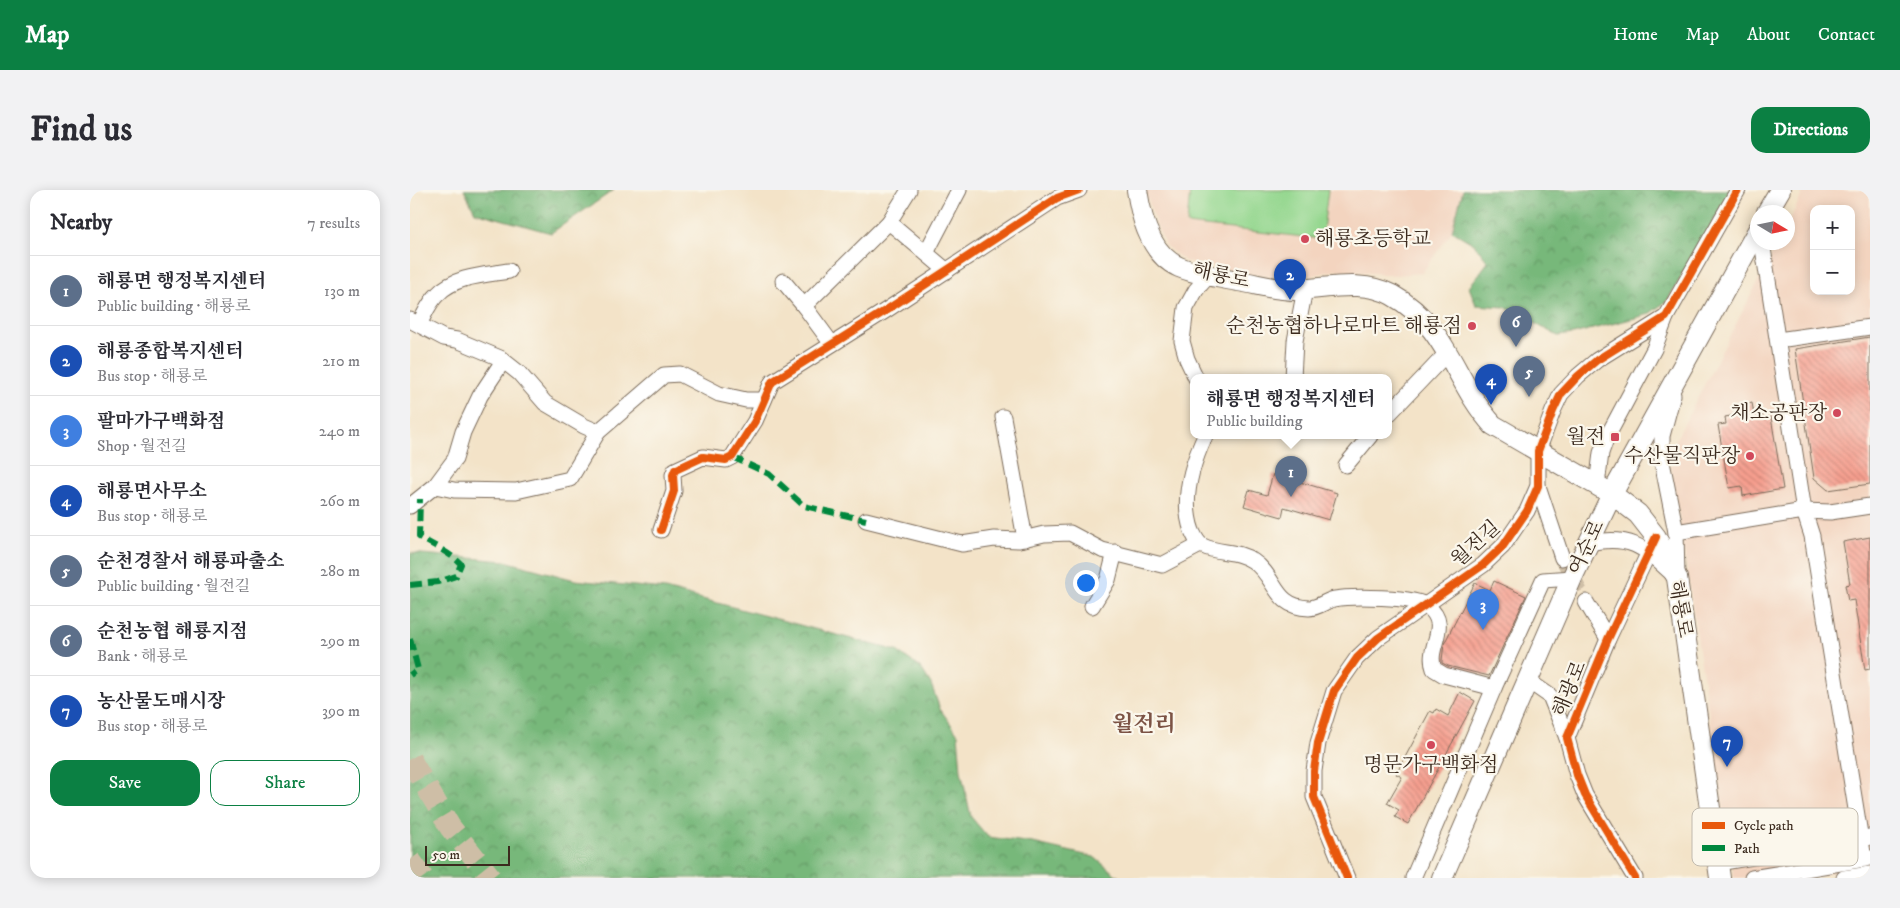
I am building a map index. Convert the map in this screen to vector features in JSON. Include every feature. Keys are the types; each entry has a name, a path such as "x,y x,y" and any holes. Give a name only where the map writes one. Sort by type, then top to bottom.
{"main road":[{"name":"해룡로","path":"1137,190 1144,221 1150,236 1168,260 1179,267 1280,289 1360,286 1390,294 1406,303 1424,319 1448,352 1482,412 1494,425 1605,490 1638,514 1651,545 1677,578 1710,808"},
{"path":"1772,205 1780,190"},
{"name":"여순로","path":"1442,878 1572,578 1589,544 1605,490 1678,374 1750,244"}],"street":[{"path":"804,306 890,222 909,190"},
{"path":"926,253 959,190"},
{"path":"661,530 674,491 673,475 675,470 703,457 726,460 732,457 756,421 772,382 1058,198 1079,190"},
{"name":"월전길","path":"1347,878 1314,797 1314,771 1323,723 1334,691 1358,658 1378,638 1482,564 1503,546 1515,532 1538,486 1538,451 1561,394 1597,360 1666,317 1738,190"},
{"path":"890,222 946,271"},
{"path":"1763,250 1804,511 1812,536 1866,838 1867,859"},
{"path":"509,271 474,276 445,288 415,322 444,338 457,340 503,361 519,372 545,403 598,432"},
{"path":"1194,374 1187,359 1182,341 1186,308 1196,290 1209,275"},
{"path":"783,281 832,344"},
{"path":"1293,374 1295,341 1305,289"},
{"path":"1605,490 1601,453 1606,439 1654,349 1666,317"},
{"path":"1778,340 1870,327"},
{"path":"1392,412 1448,352"},
{"path":"410,506 435,486 455,459 463,432 480,396 503,361"},
{"path":"435,486 454,490 516,492 570,479 598,432 664,375 680,374 719,394 746,400 764,400"},
{"path":"1677,578 1676,532 1662,462 1662,436 1678,374"},
{"path":"1003,418 1024,539"},
{"path":"1204,439 1199,450 1188,494 1188,521 1200,545 1209,549 1238,554 1254,561 1267,576 1281,598 1288,603 1300,606 1317,606 1332,600 1358,596 1388,598 1426,604 1436,614 1438,621 1439,630 1432,657 1434,669 1444,675 1494,688"},
{"path":"1346,465 1368,439"},
{"path":"1538,486 1562,558"},
{"path":"1676,532 1804,511 1830,512 1870,506"},
{"path":"866,520 962,544 994,539 1019,540 1044,534 1070,533 1102,550 1162,565 1200,545"},
{"path":"1589,544 1607,540 1621,540 1651,545"},
{"name":"해광로","path":"1635,878 1586,795 1577,775 1567,738 1608,639 1651,545"},
{"path":"1092,606 1108,580 1115,552"},
{"path":"1413,878 1494,688 1543,580 1572,578"},
{"path":"1586,602 1608,639"},
{"path":"1528,680 1550,696 1567,738"},
{"path":"1719,870 1737,866"},
{"path":"1752,878 1825,866"},
{"path":"1844,878 1870,874"}],"shaded area":[{"name":"해룡초등학교","path":"1145,190 1464,190 1455,227 1422,273 1396,275 1336,270 1298,279 1262,276 1185,261 1167,247 1157,227"},
{"path":"1804,190 1870,190 1870,866 1800,878 1734,878 1732,866 1858,866 1858,808 1723,808 1669,453 1774,250 1795,250 1795,209"}],"green space":[{"path":"464,190 614,190 551,233 475,212"},
{"path":"1190,190 1328,190 1322,239 1187,224"},
{"path":"1463,190 1732,190 1667,301 1650,313 1639,317 1558,336 1505,307 1476,305 1469,287 1488,262 1474,244 1452,231"},
{"path":"410,553 505,561 575,580 665,589 897,651 921,668 931,684 940,709 958,734 961,771 971,817 988,837 1033,843 1094,857 1120,878 410,878"}],"building":[{"name":"채소공판장","path":"1870,337 1870,484 1828,490 1814,478 1795,349"},
{"name":"수산물직판장","path":"1752,403 1754,414 1762,412 1763,419 1771,417 1783,489 1743,496 1742,486 1729,488 1718,425 1726,424 1725,417 1736,415 1734,406"},
{"path":"1273,474 1337,493 1329,520 1284,507 1282,517 1244,506 1249,490 1267,495"},
{"path":"1870,537 1870,669 1865,670 1854,600 1848,601 1845,585 1850,584 1843,542"},
{"path":"1494,581 1526,596 1489,676 1442,663 1444,644 1475,583 1490,590"},
{"name":"명문가구백화점","path":"1460,692 1475,701 1408,824 1395,817 1399,810 1387,803 1402,777 1396,774 1430,711 1434,713 1436,709 1448,716"}],"tunnel":[{"path":"1562,558 1586,602"},
{"path":"410,759 450,827 491,878"},
{"path":"410,860 423,878"}],"marked path":[{"path":"732,457 769,474 804,506 866,520"},
{"path":"410,585 438,582 456,576 461,564 419,537 420,499"},
{"path":"410,639 418,669 410,675"}],"cycle path":[{"path":"661,530 674,491 673,475 675,470 703,457 726,460 732,457 755,421 772,382 885,311 1057,198 1079,190"},
{"path":"1347,878 1314,797 1314,771 1318,743 1334,691 1357,658 1378,638 1483,565 1503,546 1527,511 1538,486 1538,451 1561,394 1597,360 1666,317 1738,190"},
{"path":"1635,878 1585,795 1577,775 1567,738 1608,639 1656,537"}],"place":[{"name":"해룡초등학교","path":"1305,239"},
{"name":"해룡종합복지센터","path":"1290,300"},
{"name":"순천농협하나로마트 해룡점","path":"1472,326"},
{"name":"순천농협 해룡지점","path":"1516,347"},
{"name":"순천경찰서 해룡파출소","path":"1529,397"},
{"name":"해룡면사무소","path":"1491,405"},
{"name":"채소공판장","path":"1837,413"},
{"name":"월전","path":"1615,437"},
{"name":"수산물직판장","path":"1750,456"},
{"name":"해룡면 행정복지센터","path":"1291,497"},
{"name":"팔마가구백화점","path":"1483,630"},
{"name":"명문가구백화점","path":"1431,745"},
{"name":"농산물도매시장","path":"1727,767"}],"district":[{"name":"월전리","path":"1144,724"}]}
